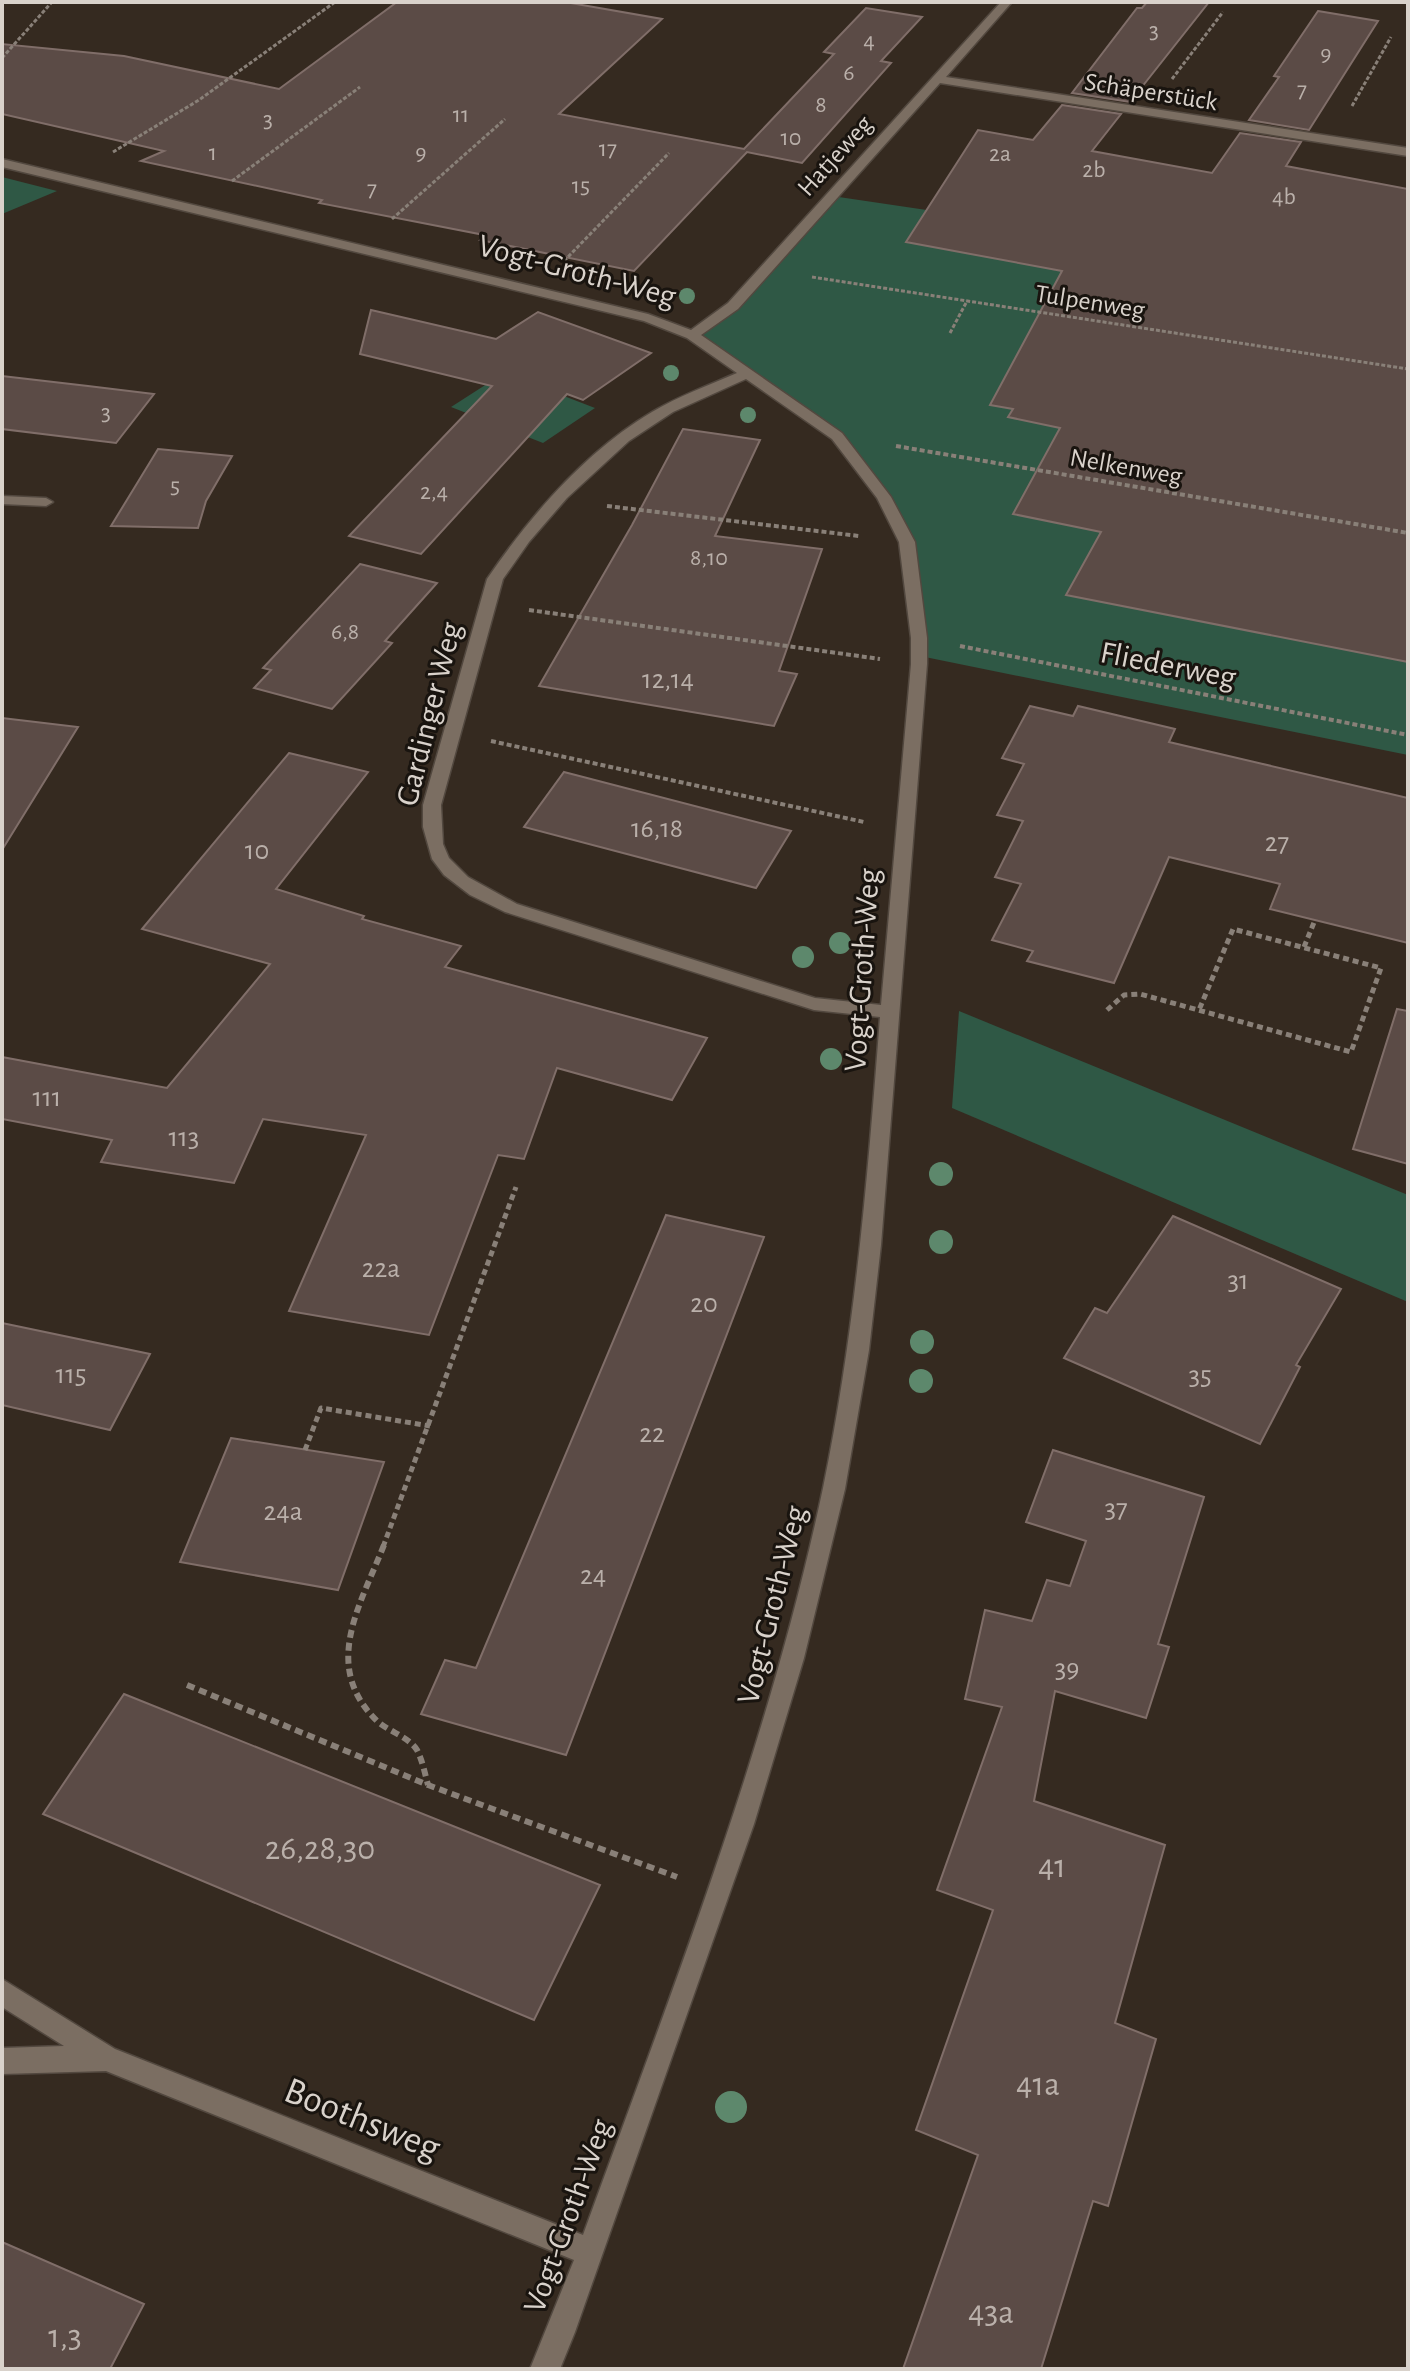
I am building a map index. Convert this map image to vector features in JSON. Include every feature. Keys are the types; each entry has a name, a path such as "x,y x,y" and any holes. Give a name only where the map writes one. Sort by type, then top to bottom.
{"street":[{"name":"Hatjeweg","path":"692,335 733,306 1007,2"},
{"name":"Schäperstück","path":"936,79 1146,114 1408,152"},
{"name":"Schäperstück","path":"1359,145 1408,137"},
{"name":"Vogt-Groth-Weg","path":"2,163 648,318 692,335 837,436 884,497 907,542 919,638 919,664 878,1196 850,1402 817,1565 785,1694 720,1893 545,2369"},
{"name":"Gardinger Weg","path":"748,373 643,423 613,447 513,550 495,579 432,805 430,831 437,856 456,876 481,894 511,908 814,1004 890,1012"},
{"path":"2,500 46,502"},
{"name":"Boothsweg","path":"2,1992 106,2058 589,2252"},
{"name":"Boothsweg","path":"2,2061 106,2058"}],"path":[{"path":"2,58 52,2"},
{"path":"107,155 199,100 335,2"},
{"path":"1146,114 1223,12"},
{"path":"1333,141 1391,37"},
{"path":"194,209 360,87"},
{"path":"359,247 505,119"},
{"path":"535,291 669,153"},
{"name":"Tulpenweg","path":"766,270 1408,369"},
{"path":"950,333 967,301"},
{"name":"Nelkenweg","path":"837,436 1408,533"},
{"path":"560,500 907,542"},
{"path":"488,605 919,664"},
{"name":"Fliederweg","path":"919,638 1408,735"},
{"path":"452,732 904,830"},
{"path":"1304,947 1315,920"},
{"path":"1107,1010 1124,995 1132,994 1351,1052 1381,968 1233,929 1199,1010"},
{"path":"428,1785 416,1748 378,1722 354,1693 346,1661 353,1624 430,1426 516,1187"},
{"path":"305,1450 321,1408 430,1426"},
{"path":"187,1685 428,1785 720,1893"}],"green space":[{"path":"2,177 57,191 2,214"},
{"path":"832,196 1163,245 1408,276 1408,755 920,656 906,540 837,436 692,335 733,306"},
{"path":"504,373 595,408 543,443 451,407"},
{"path":"959,1011 1408,1195 1408,1302 952,1108"}],"building":[{"path":"397,2 565,2 662,19 559,114 744,149 834,54 824,52 866,8 922,17 881,61 891,63 802,163 747,152 634,271 480,240 484,235 319,203 322,200 141,161 164,151 2,114 2,44 124,56 279,89"},
{"path":"1147,2 1209,2 1130,102 1072,93 1137,8 1142,8"},
{"path":"1318,11 1378,21 1309,130 1249,120 1279,77 1274,76"},
{"path":"1062,105 1121,114 1092,151 1212,173 1240,133 1301,142 1286,166 1408,189 1408,662 1066,595 1101,532 1013,514 1060,428 1008,417 1013,409 990,405 1062,271 906,242 978,130 1033,140"},
{"path":"371,310 496,339 538,312 651,353 583,400 567,394 421,554 349,536 492,386 360,354"},
{"path":"2,376 154,394 116,443 2,429"},
{"path":"683,429 760,440 715,536 822,549 779,671 797,674 774,726 539,686 632,525"},
{"path":"158,449 232,456 206,501 198,528 111,526"},
{"path":"360,564 437,583 385,641 392,643 332,709 254,688 271,670 263,668"},
{"path":"1030,706 1073,716 1078,706 1175,729 1169,742 1408,798 1408,943 1270,909 1280,884 1169,857 1114,983 1027,961 1033,951 992,940 1021,884 995,877 1023,821 997,815 1024,764 1002,758"},
{"path":"2,718 78,727 2,850"},
{"path":"289,753 368,772 276,889 364,916 362,919 461,946 445,967 707,1038 672,1100 557,1068 524,1159 498,1155 429,1335 289,1311 366,1135 263,1119 234,1183 101,1162 112,1140 2,1119 2,1057 167,1088 270,964 142,929"},
{"path":"564,772 791,831 756,888 524,827"},
{"path":"1397,1009 1408,1011 1408,1164 1353,1149"},
{"path":"666,1215 764,1237 566,1755 421,1714 445,1660 476,1668"},
{"path":"1173,1216 1341,1289 1296,1365 1300,1367 1260,1444 1064,1358 1095,1308 1107,1313"},
{"path":"2,1323 150,1354 110,1430 2,1405"},
{"path":"231,1438 384,1462 338,1590 180,1562"},
{"path":"1053,1450 1204,1497 1158,1644 1169,1647 1146,1718 1055,1691 1034,1801 1165,1845 1115,2023 1156,2039 1108,2206 1093,2201 1041,2369 903,2369 978,2155 916,2130 993,1910 937,1890 1002,1707 965,1699 985,1610 1032,1621 1047,1580 1070,1586 1086,1541 1026,1522"},
{"path":"124,1694 600,1885 534,2020 43,1814"},
{"path":"2,2242 144,2304 110,2369 2,2369"}]}
